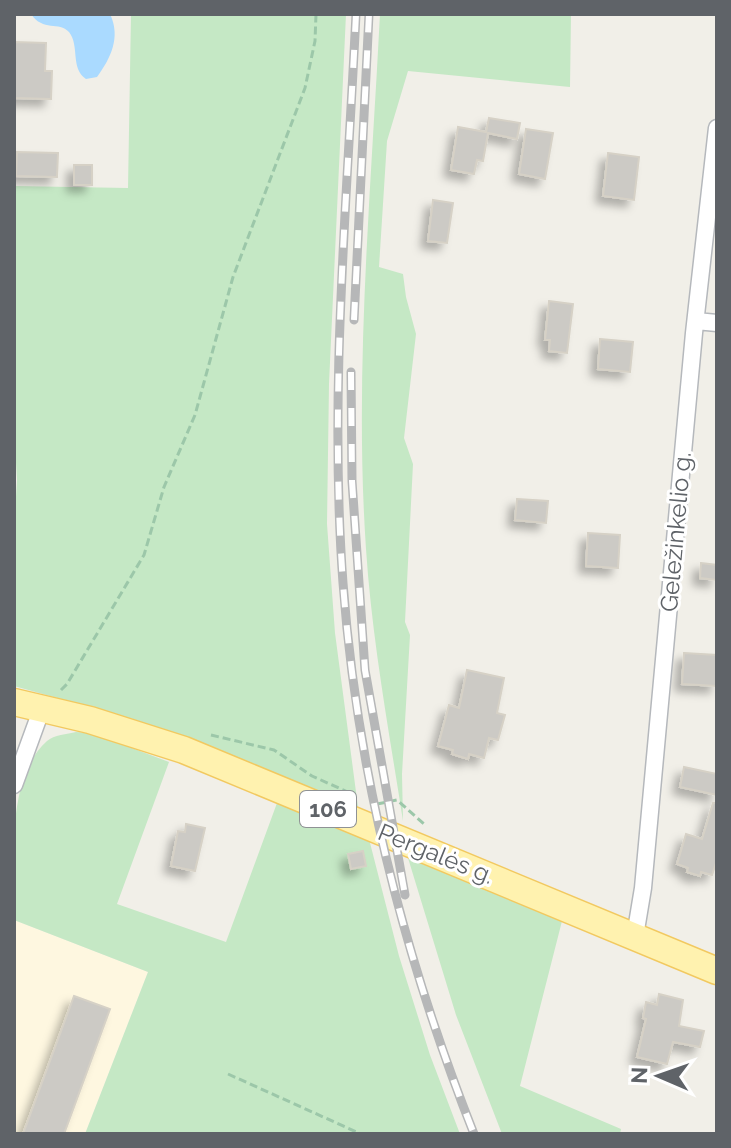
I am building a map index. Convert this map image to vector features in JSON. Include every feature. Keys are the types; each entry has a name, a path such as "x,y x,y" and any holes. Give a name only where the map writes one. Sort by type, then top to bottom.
{"main road":[{"name":"Pergalės g.","path":"14,702 184,750 717,971"}],"street":[{"name":"Geležinkelio g.","path":"635,936 643,888 717,128"},
{"path":"696,321 717,323"},
{"path":"14,785 42,708"}],"path":[{"path":"42,708 67,684 144,555 164,487 195,415 233,277 305,88 315,41 316,14"},
{"path":"228,1074 361,1134"}],"shaded area":[{"path":"14,920 148,972 85,1134 14,1134"}],"green space":[{"path":"131,14 346,14 329,384 327,524 335,633 358,807 133,719 14,686 17,480 14,428 14,186 128,188"},
{"path":"380,14 571,14 570,87 408,71 387,141 379,267 403,274 416,334 404,438 413,464 405,622 410,635 402,774 403,821 372,617 363,482 365,282"},
{"path":"76,732 92,733 169,762 117,904 226,942 277,803 369,839 399,956 430,1055 460,1134 85,1134 148,972 14,920 13,851 18,800 24,777 47,741"},
{"path":"408,858 562,921 520,1086 621,1129 620,1134 502,1134 456,1015"}],"water":[{"path":"31,14 110,14 115,31 113,47 97,77 86,79 81,74 69,32 41,23"}],"building":[{"path":"14,42 46,43 45,71 52,71 51,99 14,98"},
{"path":"489,118 520,123 517,139 488,133 483,161 477,160 474,174 451,170 458,127 486,132"},
{"path":"526,129 553,133 545,179 519,174"},
{"path":"17,152 58,153 57,177 16,176"},
{"path":"608,153 639,157 634,200 603,196"},
{"path":"74,165 92,165 92,185 74,185"},
{"path":"433,200 453,203 447,243 428,241"},
{"path":"549,301 573,304 567,353 549,351 550,340 545,340"},
{"path":"600,339 633,342 630,372 598,369"},
{"path":"517,499 548,501 546,523 515,520"},
{"path":"588,533 620,535 618,568 586,566"},
{"path":"701,563 717,565 717,580 700,578"},
{"path":"684,653 717,655 717,686 682,684"},
{"path":"467,670 504,678 497,713 505,715 498,740 489,738 484,758 469,754 468,759 438,746 449,705 459,708"},
{"path":"684,767 717,774 717,795 680,787"},
{"path":"713,803 717,803 717,860 712,875 701,872 700,876 687,872 688,868 677,864 686,834 702,839"},
{"path":"186,824 205,828 195,871 171,866 178,831 185,832"},
{"path":"363,851 366,866 351,869 348,854"},
{"path":"659,994 683,1000 679,1026 704,1031 700,1047 673,1042 667,1064 637,1057 646,1019 643,1018 646,1002 657,1005"},
{"path":"74,996 110,1009 64,1134 23,1134"}],"railway":[{"path":"356,14 341,298 338,441 339,512 350,654 372,794 405,932 474,1134"},
{"path":"354,320 369,14"},
{"path":"351,372 352,481 365,670 405,895"}]}
